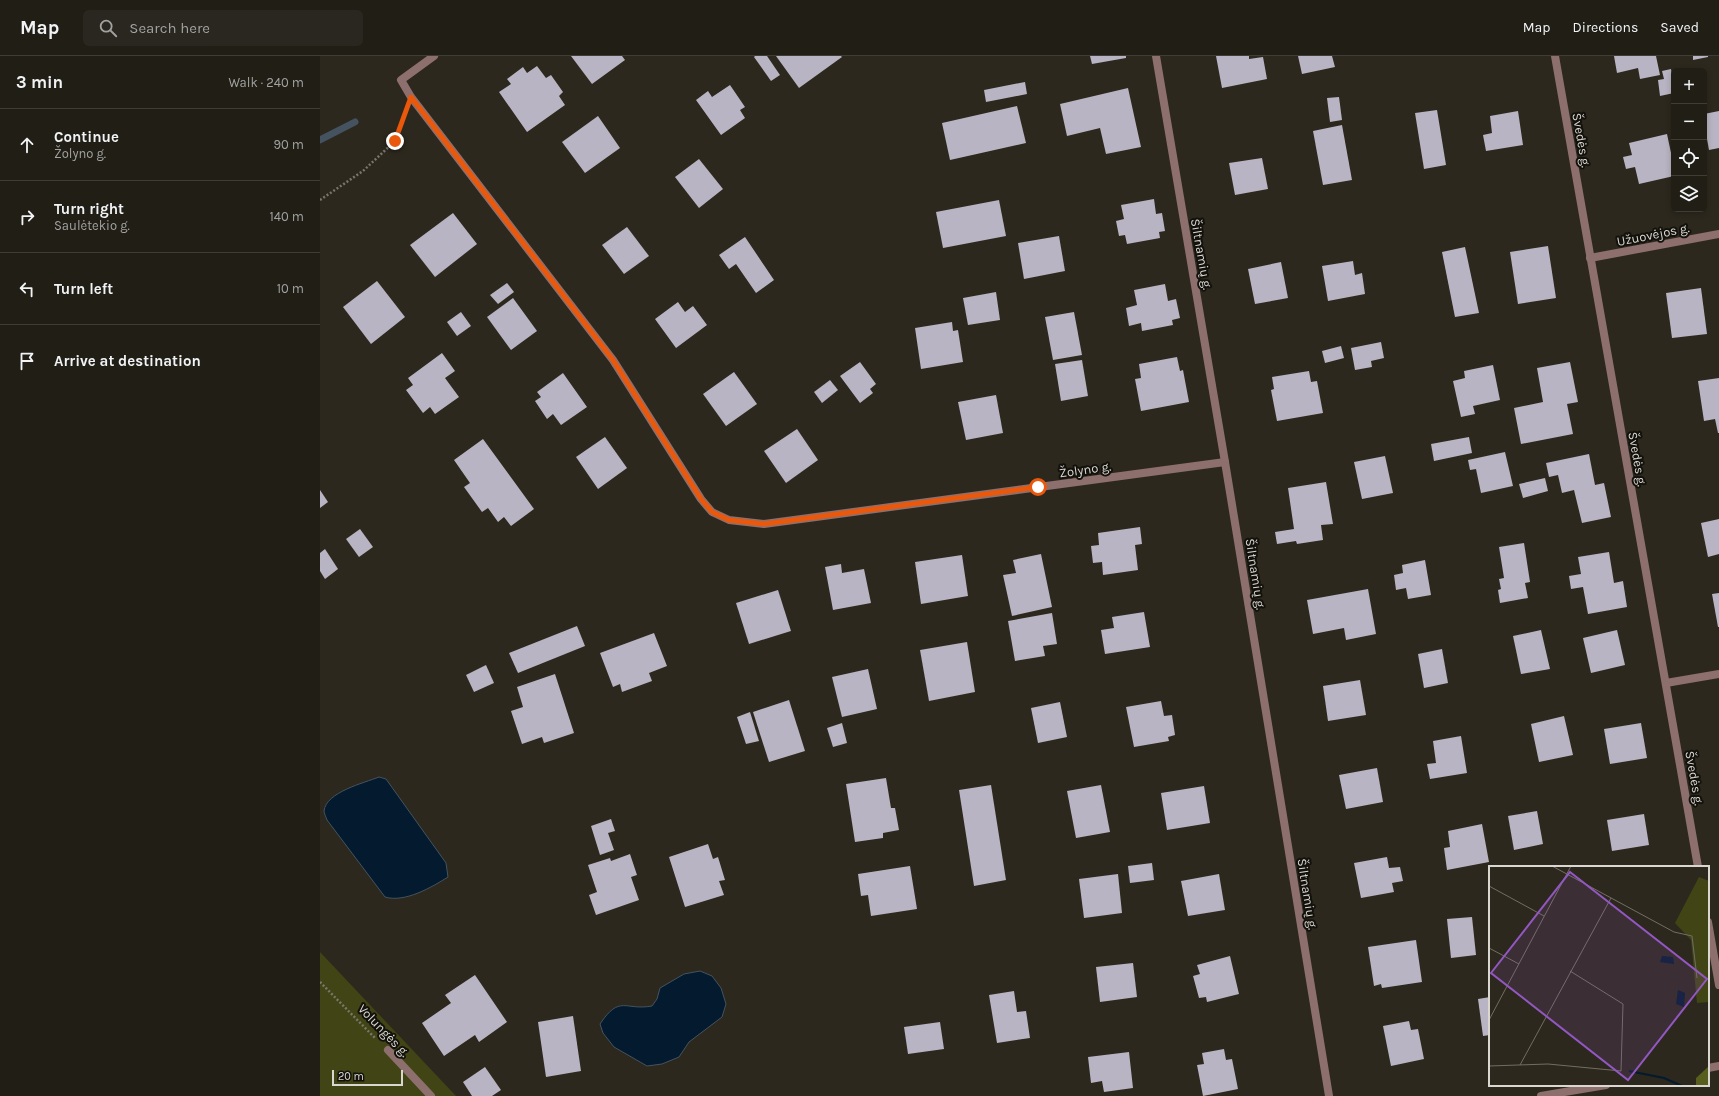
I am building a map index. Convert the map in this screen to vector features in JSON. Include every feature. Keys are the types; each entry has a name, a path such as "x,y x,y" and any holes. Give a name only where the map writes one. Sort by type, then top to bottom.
{"street":[{"path":"411,97 401,80 434,56"},
{"name":"Šiltnamių g.","path":"1156,56 1225,462 1329,1096"},
{"name":"Švedės g.","path":"1555,56 1698,866"},
{"name":"Žolyno g.","path":"411,97 613,360 701,499 712,512 729,520 764,524 1225,462"},
{"name":"Užuovėjos g.","path":"1590,258 1719,234"},
{"path":"1666,683 1719,674"},
{"path":"1709,928 1719,984"},
{"name":"Volungės g.","path":"388,1050 431,1096"},
{"path":"1709,1068 1719,1066"},
{"path":"1541,1096 1600,1086"}],"path":[{"path":"320,200 363,171 395,141 411,97"},
{"name":"Volungės g.","path":"320,982 388,1050"}],"green space":[{"path":"320,952 456,1096 320,1096"}],"water":[{"path":"379,777 386,779 446,863 448,877 418,893 401,898 385,897 327,820 324,812 326,804 338,793"},
{"path":"700,971 712,976 721,988 726,1004 722,1017 689,1042 679,1057 662,1064 647,1066 614,1047 603,1033 600,1024 613,1009 618,1006 652,1006 657,999 660,988 684,974"}],"building":[{"path":"571,56 622,56 625,60 592,84"},
{"path":"767,56 780,75 771,81 754,57"},
{"path":"776,56 841,56 842,57 799,88"},
{"path":"1090,56 1126,56 1126,58 1092,64"},
{"path":"1216,56 1249,56 1249,59 1263,57 1267,79 1222,88"},
{"path":"1298,56 1332,56 1335,67 1302,74"},
{"path":"1614,56 1656,56 1660,75 1640,79 1638,68 1617,73"},
{"path":"1693,56 1708,56 1708,57 1693,60"},
{"path":"537,66 546,78 551,75 563,92 559,96 565,105 527,132 499,92 511,84 507,79 523,67 527,73"},
{"path":"1671,69 1671,94 1660,96 1658,80 1664,79 1662,71"},
{"path":"1025,82 1027,94 986,102 984,90"},
{"path":"730,85 745,107 740,110 745,118 721,135 696,100 708,91 712,97"},
{"path":"1128,88 1141,147 1106,154 1100,128 1067,136 1060,104"},
{"path":"1339,97 1342,120 1330,122 1327,98"},
{"path":"1017,106 1026,143 950,160 942,123"},
{"path":"1437,110 1446,165 1424,169 1415,113"},
{"path":"1518,111 1523,145 1486,151 1483,135 1492,133 1490,116"},
{"path":"1719,111 1719,148 1709,150 1707,139 1707,113"},
{"path":"598,116 620,148 585,173 562,142"},
{"path":"1342,125 1352,180 1323,185 1313,131"},
{"path":"1667,134 1671,153 1671,177 1639,184 1635,167 1626,169 1623,157 1632,155 1629,143"},
{"path":"1262,158 1268,189 1235,195 1229,163"},
{"path":"699,159 723,189 699,208 675,177"},
{"path":"1154,199 1156,214 1162,213 1165,231 1159,232 1160,238 1127,244 1125,235 1119,236 1116,221 1124,219 1121,205"},
{"path":"999,200 1006,236 943,248 936,212"},
{"path":"453,213 477,244 435,277 410,245"},
{"path":"627,227 649,256 624,274 602,245"},
{"path":"1059,236 1065,271 1024,279 1018,243"},
{"path":"745,237 774,280 756,293 736,264 729,269 719,255"},
{"path":"1548,246 1556,298 1518,304 1510,252"},
{"path":"1465,247 1479,313 1455,317 1442,252"},
{"path":"1353,261 1355,275 1362,273 1365,294 1328,301 1322,266"},
{"path":"1281,262 1288,298 1255,304 1248,269"},
{"path":"377,281 405,317 371,344 343,307"},
{"path":"507,283 514,292 498,304 490,295"},
{"path":"1165,284 1168,301 1176,299 1180,318 1172,320 1173,325 1142,331 1141,323 1129,326 1126,308 1137,305 1134,290"},
{"path":"1701,288 1707,334 1672,338 1666,293"},
{"path":"996,292 1000,320 968,325 963,298"},
{"path":"513,298 537,331 511,350 487,317"},
{"path":"678,302 685,312 693,306 707,325 676,348 655,319"},
{"path":"461,312 471,326 457,336 447,322"},
{"path":"1074,312 1082,355 1053,360 1045,317"},
{"path":"952,322 953,331 958,330 963,362 921,369 915,328"},
{"path":"1381,342 1384,358 1371,361 1372,367 1355,370 1351,348"},
{"path":"1341,346 1344,358 1325,363 1322,351"},
{"path":"442,353 455,371 445,378 459,397 435,414 430,407 423,413 406,390 413,385 408,378"},
{"path":"1177,357 1180,371 1183,370 1189,402 1141,411 1135,379 1141,378 1139,364"},
{"path":"1082,360 1088,396 1061,401 1055,364"},
{"path":"860,362 876,384 870,389 873,393 860,403 840,376"},
{"path":"1570,362 1578,402 1567,404 1573,434 1521,444 1514,408 1543,402 1537,368"},
{"path":"1493,365 1500,400 1473,406 1475,414 1461,417 1453,381 1465,378 1464,371"},
{"path":"1309,371 1311,382 1317,381 1323,413 1277,421 1271,390 1274,389 1272,377"},
{"path":"734,372 757,404 726,426 703,394"},
{"path":"563,373 587,407 561,425 553,414 547,419 535,401 541,397 537,392"},
{"path":"1719,378 1718,433 1715,419 1704,421 1698,381"},
{"path":"830,380 838,390 822,403 814,392"},
{"path":"996,395 1003,433 966,440 958,402"},
{"path":"797,429 818,460 786,483 764,451"},
{"path":"605,437 627,468 598,489 576,457"},
{"path":"1469,437 1472,453 1434,461 1431,444"},
{"path":"483,439 534,509 511,526 504,517 498,522 488,508 482,512 464,487 470,483 454,460"},
{"path":"1505,452 1513,486 1481,493 1476,469 1470,470 1468,460"},
{"path":"1589,454 1595,485 1604,483 1611,517 1582,523 1574,490 1562,493 1558,475 1549,477 1546,463"},
{"path":"1385,456 1393,493 1362,499 1354,462"},
{"path":"1545,478 1548,491 1523,498 1519,484"},
{"path":"1326,482 1333,524 1321,525 1323,540 1297,544 1296,541 1277,544 1275,532 1294,529 1288,488"},
{"path":"320,490 328,502 320,508"},
{"path":"1719,519 1719,554 1708,557 1701,523"},
{"path":"1140,527 1142,544 1135,545 1138,570 1103,575 1102,562 1093,563 1091,546 1099,545 1098,533"},
{"path":"360,529 373,547 359,557 346,539"},
{"path":"1524,543 1530,582 1525,583 1528,598 1500,603 1498,590 1501,589 1499,579 1504,578 1499,547"},
{"path":"325,549 338,569 325,579 320,571 320,553"},
{"path":"1609,552 1614,583 1623,581 1627,607 1588,614 1583,587 1571,589 1569,576 1581,574 1578,557"},
{"path":"1041,554 1052,607 1012,616 1003,575 1016,573 1013,560"},
{"path":"962,555 968,596 921,604 915,562"},
{"path":"1425,560 1431,595 1408,599 1406,588 1396,590 1394,575 1403,573 1402,565"},
{"path":"841,564 842,573 864,569 871,603 833,610 825,567"},
{"path":"1368,589 1376,634 1346,640 1344,628 1313,634 1307,600"},
{"path":"778,590 791,631 749,644 736,603"},
{"path":"1719,593 1719,627 1718,627 1712,594"},
{"path":"1144,612 1150,647 1105,654 1101,630 1114,628 1112,617"},
{"path":"1052,613 1057,644 1043,646 1045,656 1015,661 1008,621"},
{"path":"577,626 585,646 518,673 509,653"},
{"path":"1541,630 1550,669 1521,674 1513,636"},
{"path":"1617,630 1625,665 1591,673 1583,638"},
{"path":"654,633 667,666 649,673 652,681 622,692 620,684 613,687 600,653"},
{"path":"967,642 975,692 929,701 920,650"},
{"path":"1442,649 1448,683 1424,688 1418,654"},
{"path":"486,665 494,683 474,692 466,675"},
{"path":"868,669 877,709 842,717 832,677"},
{"path":"555,674 574,733 544,743 542,737 522,744 511,711 523,707 517,687"},
{"path":"1360,680 1366,715 1328,721 1323,686"},
{"path":"789,700 805,751 769,762 753,712"},
{"path":"1161,701 1164,716 1172,715 1175,735 1168,737 1169,741 1134,747 1126,707"},
{"path":"1060,702 1067,737 1038,743 1031,708"},
{"path":"750,712 759,741 746,744 737,717"},
{"path":"1564,716 1573,755 1539,762 1531,724"},
{"path":"842,723 847,743 833,747 827,728"},
{"path":"1641,723 1647,758 1610,764 1604,729"},
{"path":"1461,736 1467,773 1430,779 1427,764 1436,763 1433,741"},
{"path":"1377,768 1383,802 1346,809 1339,775"},
{"path":"886,778 891,808 895,808 899,830 883,833 883,838 855,842 846,784"},
{"path":"991,785 1006,880 974,886 959,790"},
{"path":"1101,785 1110,832 1076,838 1067,791"},
{"path":"1204,786 1210,823 1167,830 1161,793"},
{"path":"1537,811 1543,844 1514,850 1508,816"},
{"path":"1644,814 1649,845 1612,851 1607,820"},
{"path":"611,819 615,831 608,833 614,850 600,855 591,826"},
{"path":"1482,824 1489,862 1447,870 1444,848 1450,847 1448,831"},
{"path":"708,844 713,859 718,857 725,880 719,881 724,895 685,907 669,857"},
{"path":"630,854 637,875 631,877 639,900 596,915 589,895 597,892 588,865 610,858 611,861"},
{"path":"1387,857 1389,868 1400,867 1403,881 1392,883 1394,892 1361,898 1354,863"},
{"path":"1152,863 1154,880 1130,883 1128,866"},
{"path":"910,866 917,909 871,916 868,895 861,896 858,874"},
{"path":"1118,874 1122,913 1084,918 1079,879"},
{"path":"1219,874 1225,910 1188,916 1181,881"},
{"path":"1472,917 1476,955 1451,958 1447,919"},
{"path":"1416,940 1422,982 1382,988 1381,984 1374,986 1368,947"},
{"path":"1230,956 1239,994 1207,1002 1206,997 1199,998 1193,976 1200,974 1197,965"},
{"path":"1133,963 1137,997 1100,1002 1096,967"},
{"path":"475,975 507,1022 479,1042 475,1035 444,1056 422,1023 451,1003 445,995"},
{"path":"1014,991 1017,1012 1026,1011 1030,1038 997,1043 989,995"},
{"path":"1489,997 1489,1035 1483,1036 1478,999"},
{"path":"573,1016 581,1071 546,1077 538,1022"},
{"path":"1409,1021 1411,1030 1418,1029 1424,1059 1391,1066 1383,1026"},
{"path":"940,1022 944,1049 908,1054 904,1027"},
{"path":"1224,1049 1226,1060 1232,1059 1238,1089 1203,1096 1197,1065 1204,1064 1202,1053"},
{"path":"1129,1052 1133,1088 1104,1092 1102,1081 1091,1083 1088,1057"},
{"path":"485,1067 501,1090 492,1096 472,1096 463,1082"}],"waterway":[{"path":"320,140 355,122"}],"route":[{"path":"395,141 411,97 613,360 701,499 712,512 729,520 764,524 1038,487"}]}
